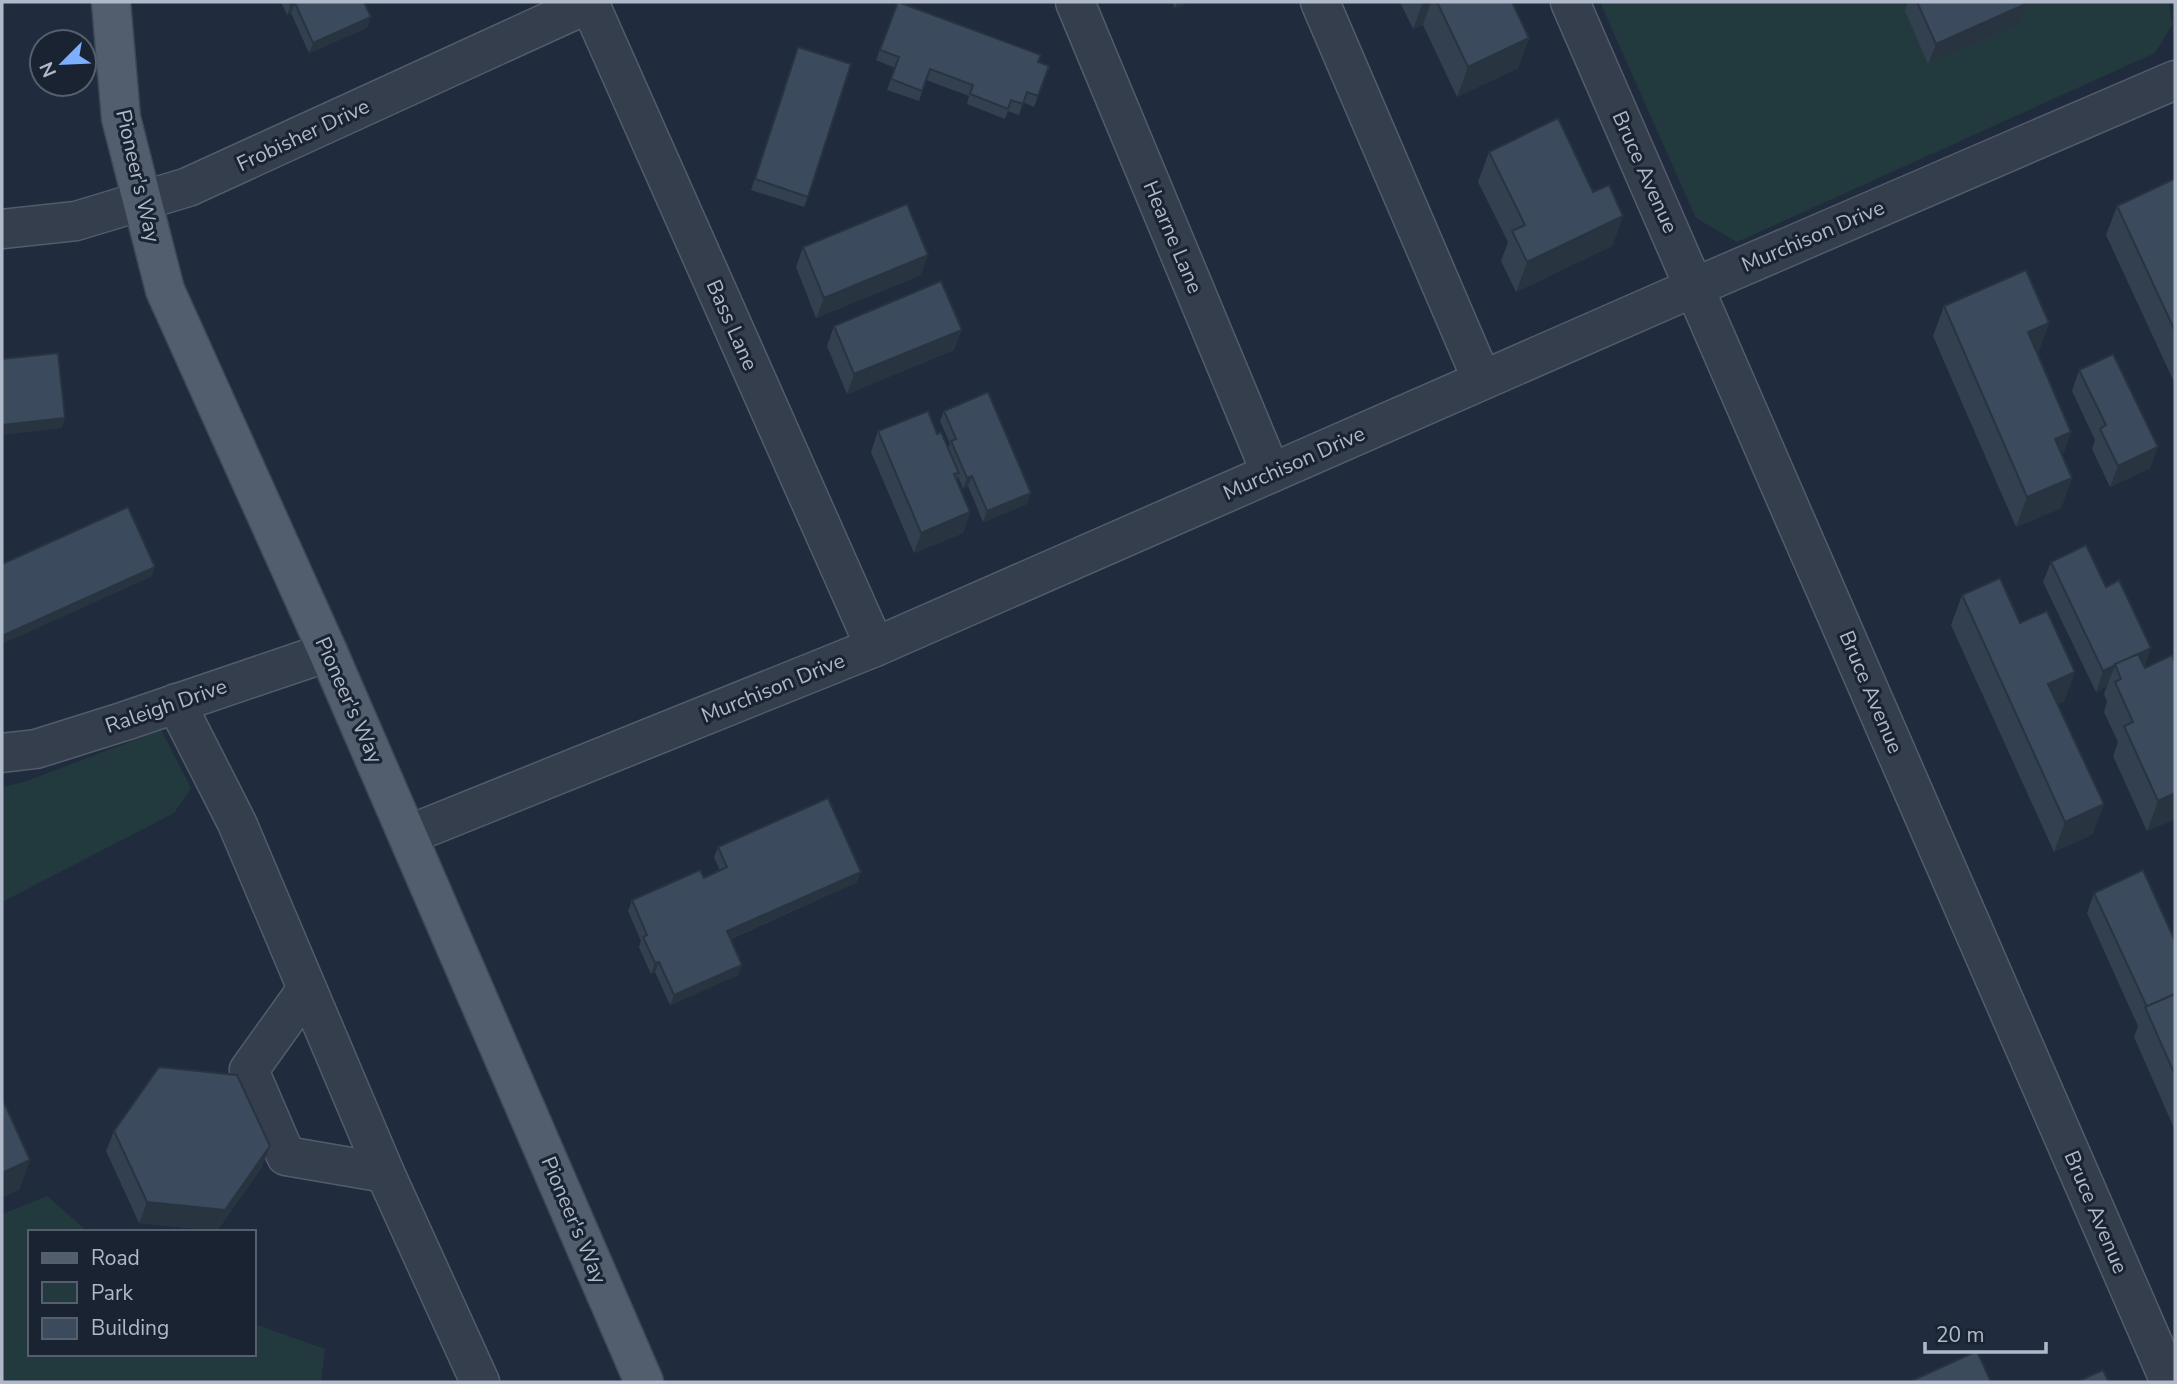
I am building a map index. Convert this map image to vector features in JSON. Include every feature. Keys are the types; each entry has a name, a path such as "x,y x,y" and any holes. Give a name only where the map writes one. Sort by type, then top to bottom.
{"main road":[{"name":"Pioneer's Way","path":"111,2 121,118 165,290 328,652 644,1382"}],"street":[{"name":"Frobisher Drive","path":"2,229 76,221 188,187 590,2"},
{"name":"Bass Lane","path":"590,2 875,647"},
{"name":"Hearne Lane","path":"1075,2 1271,473"},
{"path":"1320,2 1482,380"},
{"name":"Bruce Avenue","path":"1570,2 2170,1382"},
{"name":"Murchison Drive","path":"408,835 875,647 1695,287 2175,80"},
{"name":"Raleigh Drive","path":"2,753 36,749 328,652"},
{"path":"176,703 237,823 385,1173 480,1382"},
{"path":"307,989 249,1070 286,1156 385,1173"}],"green space":[{"path":"1600,2 2169,2 2172,25 2155,53 1737,242 1696,218"},
{"path":"161,730 191,788 174,813 2,902 2,787 24,782"},
{"path":"47,1196 86,1230 28,1230 28,1356 256,1356 256,1325 325,1349 321,1382 2,1382 2,1214"}],"building":[{"path":"289,2 364,2 371,17 313,43 295,3 291,5"},
{"path":"898,2 1041,55 1038,62 1049,66 1038,96 1027,92 1023,104 1011,100 1008,109 970,94 973,85 930,69 922,91 891,79 899,57 880,50"},
{"path":"1437,2 1512,2 1529,38 1468,67"},
{"path":"1917,2 2027,2 2028,3 1936,44"},
{"path":"798,47 851,64 808,197 755,179"},
{"path":"1558,118 1593,192 1609,185 1623,216 1527,262 1512,231 1525,225 1489,152"},
{"path":"2174,179 2175,182 2175,331 2117,206"},
{"path":"907,204 928,255 824,298 803,247"},
{"path":"2026,270 2049,323 2028,332 2071,432 2055,439 2072,478 2027,497 1944,306"},
{"path":"941,281 962,330 854,374 834,326"},
{"path":"58,353 65,418 2,425 2,359"},
{"path":"2113,354 2158,447 2118,466 2100,429 2106,425 2079,370"},
{"path":"988,392 1031,493 987,511 972,476 967,478 951,441 956,439 944,411"},
{"path":"928,411 937,434 941,432 959,473 954,474 970,512 921,533 878,431"},
{"path":"128,507 155,567 2,636 2,564"},
{"path":"2086,545 2106,587 2119,580 2151,648 2103,671 2051,562"},
{"path":"2000,578 2020,623 2047,611 2075,672 2048,684 2104,804 2065,822 1962,595"},
{"path":"2138,654 2145,668 2172,655 2175,662 2175,793 2158,801 2124,726 2133,722 2115,682 2121,679 2115,664"},
{"path":"828,798 861,872 727,931 742,965 674,995 659,962 655,963 643,937 647,935 632,900 700,870 704,878 727,867 718,847"},
{"path":"2143,870 2175,941 2175,994 2147,1007 2094,893"},
{"path":"2175,994 2175,1075 2145,1007"},
{"path":"159,1067 237,1075 270,1146 225,1210 147,1202 114,1131"},
{"path":"2,1098 30,1160 2,1173"},
{"path":"1977,1351 1991,1382 1909,1382"},
{"path":"2103,1370 2109,1382 2077,1382"}]}
